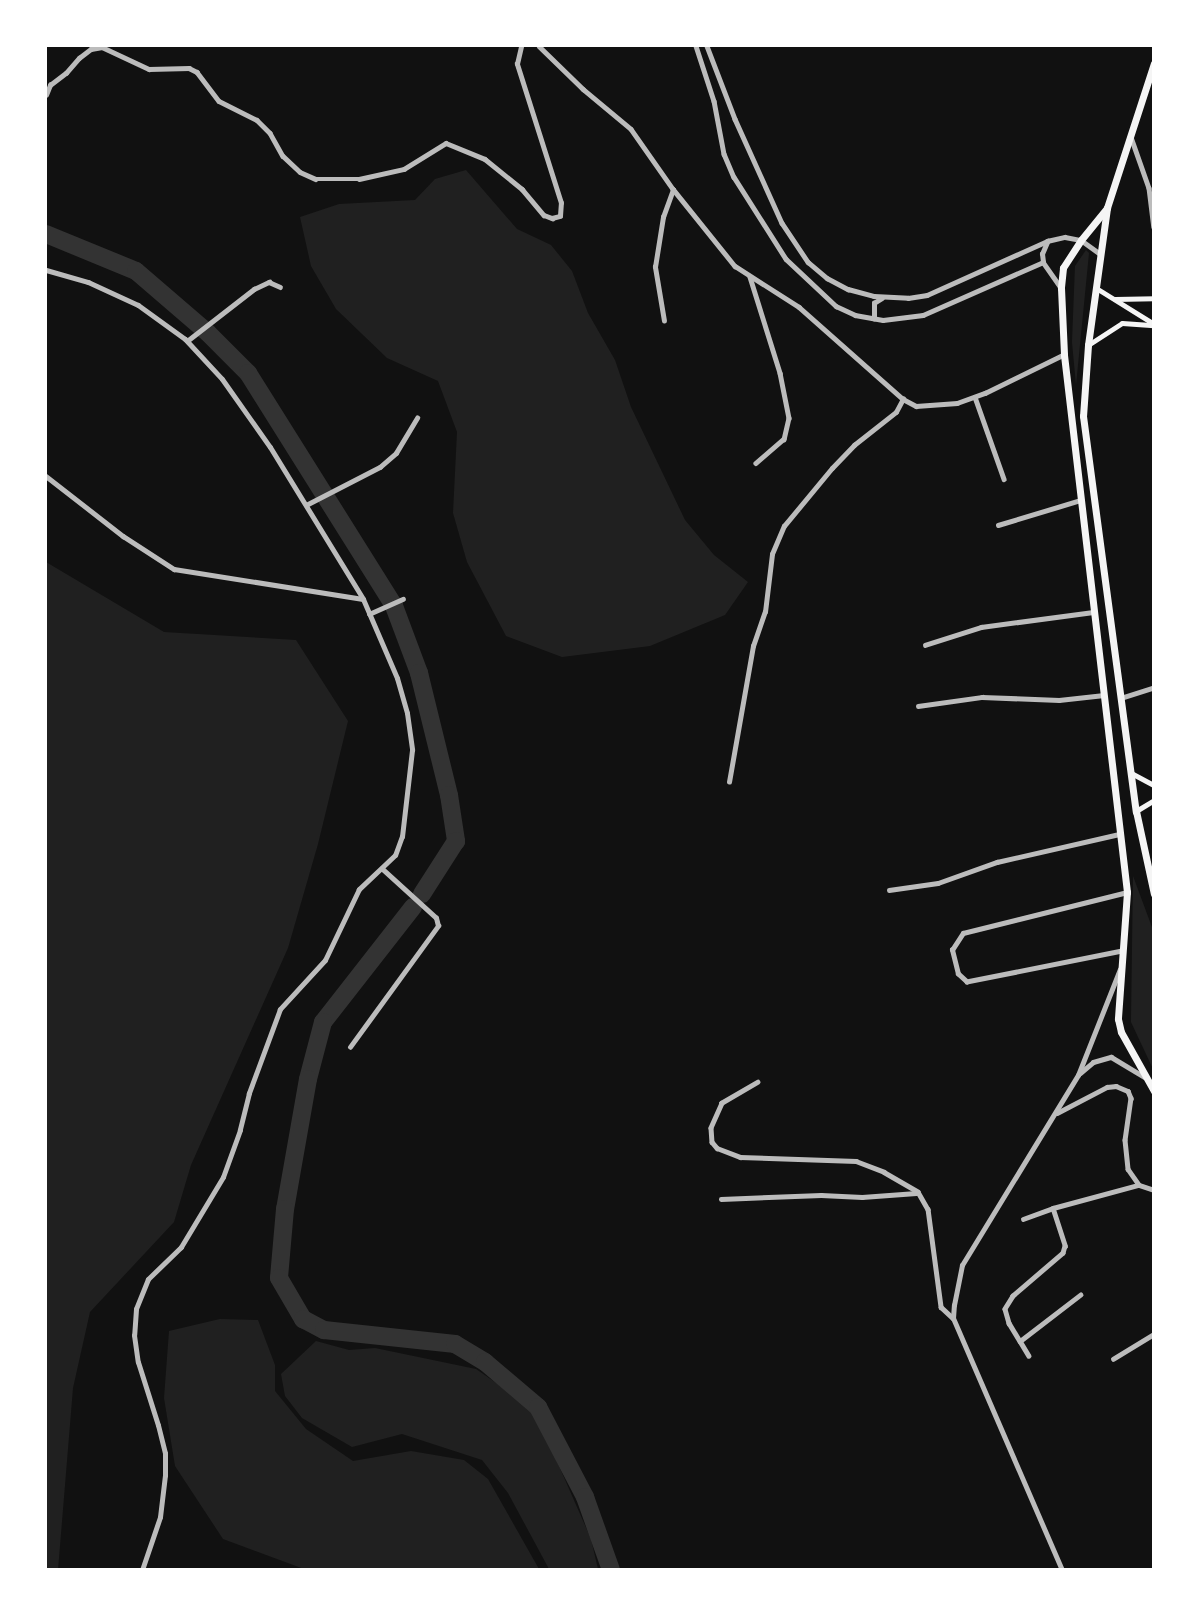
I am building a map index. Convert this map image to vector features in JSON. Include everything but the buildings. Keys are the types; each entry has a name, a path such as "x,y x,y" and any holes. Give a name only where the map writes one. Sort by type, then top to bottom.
{"highway":[{"path":"1153,63 1107,208 1088,345 1083,416 1136,811 1153,894"},
{"path":"1107,208 1063,268 1061,288 1064,355 1128,892 1118,1019 1121,1032 1153,1091"}],"main road":[{"path":"1096,288 1153,324"},
{"path":"1113,299 1153,298"},
{"path":"1088,345 1122,323 1153,324"},
{"path":"1131,773 1153,785"},
{"path":"1136,811 1153,800"}],"street":[{"path":"46,95 50,85 66,74 79,58 91,49 102,47 149,69 189,68 197,72 219,101 257,120 270,133 283,156 300,172 316,179 359,179 404,169 446,143 485,159 522,189 544,215 552,218 560,216 561,203 517,64 521,46"},
{"path":"539,46 583,89 631,129 720,249 750,276 799,307 902,399 916,405 957,403 1064,355"},
{"path":"696,46 714,101 724,154 734,177 786,259 836,306 874,319 923,315 1043,262"},
{"path":"707,46 746,144 793,243 827,278 848,289 883,298 927,295 1047,241 1065,237 1081,240 1100,255"},
{"path":"1130,135 1149,188 1153,226"},
{"path":"664,321 655,267 663,217 673,189"},
{"path":"1047,241 1042,254 1043,262 1061,288"},
{"path":"46,270 113,292 161,320 187,341 242,406 371,613 397,678 407,713 412,750 402,836 395,855 359,889 325,960 280,1009 252,1084 240,1130 223,1177 181,1247 148,1279 136,1309 134,1335 138,1362 164,1453 163,1497 142,1570"},
{"path":"750,276 780,373 789,418 783,439 756,463"},
{"path":"187,341 220,312 266,282 280,287"},
{"path":"874,319 874,303 883,298"},
{"path":"975,397 1004,479"},
{"path":"729,782 753,646 765,612 772,554 784,526 854,445 897,412 902,399"},
{"path":"306,505 380,467 396,453 418,418"},
{"path":"46,476 122,536 174,569 363,599"},
{"path":"998,524 1081,500"},
{"path":"371,613 403,599"},
{"path":"925,645 981,627 1094,612"},
{"path":"1121,698 1153,687"},
{"path":"918,706 982,696 1059,700 1104,695"},
{"path":"889,890 938,883 989,864 1119,834"},
{"path":"350,1047 438,926 436,918 382,869"},
{"path":"1123,951 967,982 958,974 952,950 963,933 1128,892"},
{"path":"953,1318 962,1265 1078,1075 1122,963"},
{"path":"1078,1075 1093,1062 1111,1057 1145,1077 1153,1085"},
{"path":"758,1082 722,1103 711,1128 712,1142 718,1148 740,1157 856,1161 884,1172 918,1192 928,1209 941,1307 953,1318 1062,1570"},
{"path":"1057,1113 1107,1087 1116,1086 1128,1090 1131,1105 1125,1154 1132,1179 1153,1190"},
{"path":"1023,1219 1053,1208 1139,1185"},
{"path":"721,1199 821,1195 862,1197 918,1192"},
{"path":"1028,1356 1009,1323 1006,1309 1022,1285 1063,1253 1065,1247 1053,1208"},
{"path":"1020,1341 1080,1295"},
{"path":"1113,1359 1153,1334"}],"shaded area":[{"path":"466,170 517,229 551,245 572,271 588,313 615,360 631,407 685,520 714,555 748,582 725,615 650,646 562,657 506,636 467,562 453,513 457,432 438,381 387,358 336,309 311,266 300,217 339,204 415,200 435,179"},
{"path":"1086,250 1089,253 1076,385 1072,342 1075,266"},
{"path":"46,562 164,632 296,640 348,721 318,844 288,948 191,1165 174,1222 90,1312 73,1388 58,1570 46,1569"},
{"path":"1133,876 1153,930 1153,1069 1131,1022"},
{"path":"220,1319 258,1320 275,1365 275,1391 306,1429 353,1461 411,1451 464,1460 488,1479 539,1569 304,1569 223,1539 175,1466 164,1398 169,1331"},
{"path":"316,1341 349,1350 375,1348 476,1369 534,1409 591,1539 598,1569 549,1569 508,1493 482,1460 402,1434 352,1447 302,1418 285,1396 281,1374"}],"waterway":[{"path":"46,234 136,271 208,333 248,373 394,606 419,673 449,795 456,841 422,894"},
{"path":"413,907 323,1022 308,1079 285,1209 279,1278 303,1319 324,1330 455,1344 485,1362 538,1407 585,1497 611,1570"}]}
